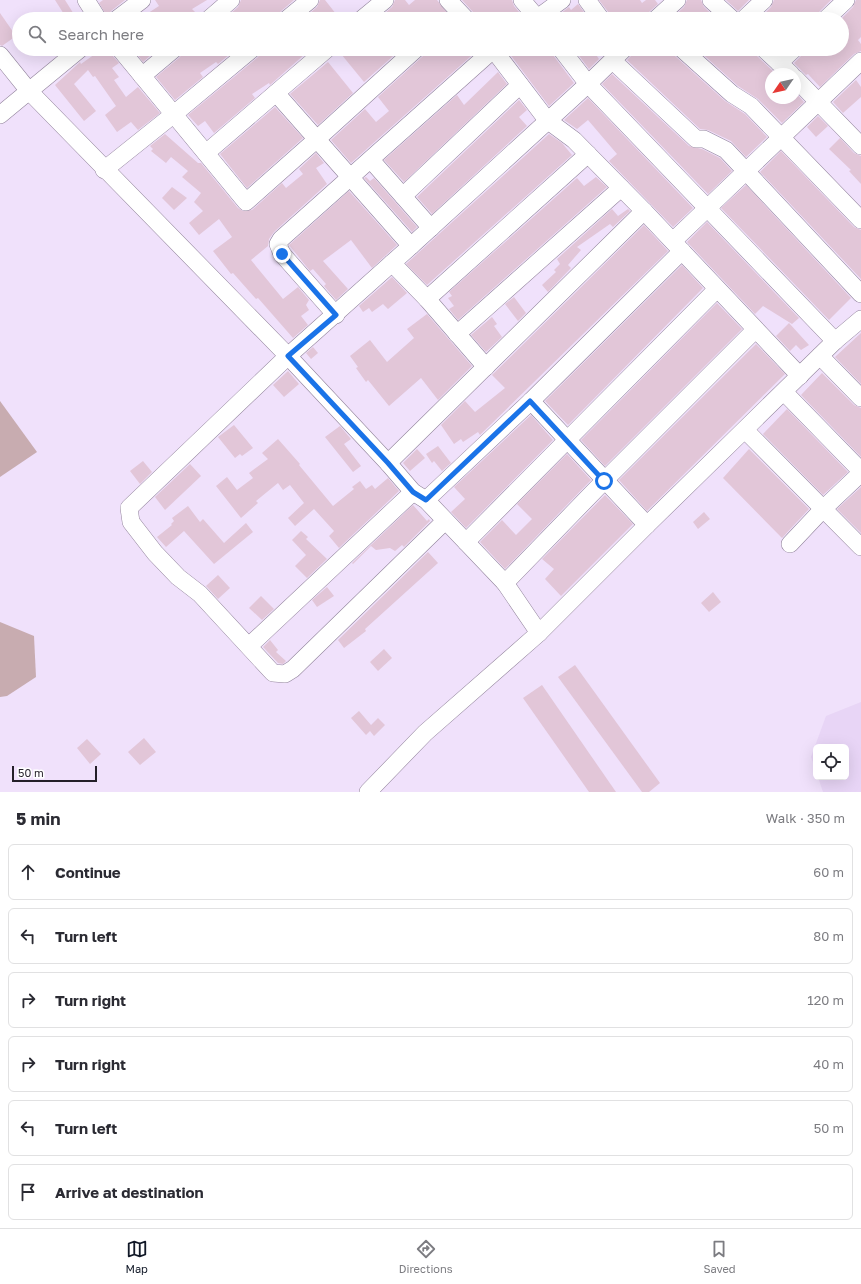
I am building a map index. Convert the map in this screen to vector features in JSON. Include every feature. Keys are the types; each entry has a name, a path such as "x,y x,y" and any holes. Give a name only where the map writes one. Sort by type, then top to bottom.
{"street":[{"path":"86,0 94,12"},
{"path":"126,12 142,0"},
{"path":"217,12 231,0"},
{"path":"295,12 310,0"},
{"path":"370,12 384,0"},
{"path":"522,0 531,12"},
{"path":"546,12 562,0"},
{"path":"587,0 596,12"},
{"path":"711,0 724,12"},
{"path":"751,12 764,0"},
{"path":"833,12 846,0"},
{"path":"663,12 673,1"},
{"path":"0,55 29,91 104,170 288,356 419,496 505,583 539,634"},
{"path":"0,115 72,56"},
{"path":"126,56 246,202 318,139 408,56"},
{"path":"142,76 166,56"},
{"path":"104,170 244,56"},
{"path":"206,153 319,56"},
{"path":"336,315 282,254 278,244 281,239 351,178 485,56"},
{"path":"498,56 547,120 574,140 622,188 800,376"},
{"path":"566,56 588,84 835,341"},
{"path":"445,521 293,669 285,674 273,673 200,594 178,577 155,553 131,522 129,508 288,356 336,315 617,56"},
{"path":"624,56 696,139 704,139 726,150 861,294"},
{"path":"690,56 732,94 751,106 861,220"},
{"path":"772,56 785,68 791,56"},
{"path":"249,646 419,496 530,401 677,246 708,208 861,61"},
{"path":"801,84 860,142"},
{"path":"403,196 520,85"},
{"path":"276,92 411,246"},
{"path":"427,299 588,154"},
{"path":"371,160 431,228"},
{"path":"457,334 622,188"},
{"path":"388,463 644,211"},
{"path":"392,263 427,299 486,367"},
{"path":"466,542 567,442 717,289"},
{"path":"368,792 425,733 539,634 647,525 835,341 861,319"},
{"path":"505,583 604,481 756,330"},
{"path":"820,356 861,398"},
{"path":"784,392 861,472 790,544"},
{"path":"530,401 567,442 647,525"},
{"path":"745,430 861,548"}],"shaded area":[{"path":"0,401 37,452 0,477"},
{"path":"0,622 34,636 36,677 7,696 0,697"},
{"path":"861,702 861,792 823,792 819,780 849,780 849,744 816,744 826,716"},
{"path":"813,752 813,763 811,757"}],"building":[{"path":"55,0 65,0 72,12 63,12"},
{"path":"103,0 125,0 110,12 105,12 99,3"},
{"path":"155,0 207,0 192,9 195,12 150,12 159,6"},
{"path":"241,0 294,0 280,12 232,12 238,7"},
{"path":"320,0 325,0 334,12 311,12 317,7"},
{"path":"395,0 405,0 409,5 415,0 437,0 446,12 386,12 392,7"},
{"path":"462,0 512,0 514,6 519,12 473,12"},
{"path":"599,0 640,0 642,3 646,0 655,0 658,4 649,12 608,12"},
{"path":"687,0 701,0 704,7 709,12 679,12 684,7"},
{"path":"726,0 749,0 738,11"},
{"path":"774,0 831,0 819,12 766,12 771,7"},
{"path":"856,0 861,0 861,37 858,40 861,44 861,51 854,54 820,87 808,74 806,75 801,68 794,63 801,56 849,56 848,12 853,7"},
{"path":"578,4 584,12 562,12 569,7 571,10"},
{"path":"0,13 12,30 12,39 2,46 0,45"},
{"path":"92,56 113,56 119,63 112,68 119,77 114,80 126,97 138,87 160,113 138,130 131,122 117,132 105,115 116,106 95,76 93,77 88,70 74,84 96,111 84,121 55,85 80,62 81,64"},
{"path":"138,56 150,56 143,62"},
{"path":"228,56 218,64 216,62 200,73 203,77 175,100 156,77 180,57"},
{"path":"303,56 270,85 269,83 252,94 255,98 214,133 205,121 198,126 188,115 258,57"},
{"path":"343,56 393,56 364,82"},
{"path":"423,56 471,56 351,163 331,140 365,109 376,122 389,111 378,97"},
{"path":"511,56 554,56 574,83 549,106"},
{"path":"579,56 597,56 599,59 589,69"},
{"path":"631,56 675,56 725,101 745,114 767,137 746,157 731,141 708,130 700,129 627,60"},
{"path":"705,56 757,56 770,68 765,68 765,104 801,104 801,99 804,102 782,123 758,99 738,86"},
{"path":"328,62 353,93 318,125 290,94"},
{"path":"498,72 507,84 404,182 384,160 457,95 464,105"},
{"path":"612,74 689,146 702,149 720,158 732,171 708,194 602,84"},
{"path":"856,80 861,87 861,97 843,113 833,102"},
{"path":"588,98 693,208 673,227 609,161 617,154 588,120 577,129 564,120"},
{"path":"519,100 527,110 519,117 527,126 432,214 417,197"},
{"path":"275,107 303,138 247,188 220,154"},
{"path":"818,116 828,126 816,137 807,127"},
{"path":"165,134 198,163 201,163 238,208 243,211 252,210 282,183 286,188 303,174 299,169 316,153 324,163 316,168 327,184 274,232 269,239 268,246 251,260 283,299 298,287 309,300 306,305 309,310 301,316 308,325 293,338 258,298 256,299 233,273 231,274 213,251 232,237 219,219 199,235 189,223 203,211 194,202 201,193 182,177 188,171 171,157 166,163 151,151 153,149 150,146"},
{"path":"549,134 562,143 572,155 427,285 406,264"},
{"path":"840,138 854,153 861,156 861,184 849,171 851,170 829,149"},
{"path":"781,151 854,227 861,230 861,279 760,172"},
{"path":"366,177 370,181 374,178 417,227 412,232 364,178"},
{"path":"596,177 607,187 458,320 449,309 454,306 448,298 452,296 449,292 577,178 584,186"},
{"path":"746,185 851,298 829,320 721,208"},
{"path":"172,187 187,198 174,210 162,198"},
{"path":"349,191 397,245 372,268 351,240 323,261 348,289 336,300 324,286 326,284 313,269 310,271 289,245"},
{"path":"612,209 618,216 628,209 630,211 613,227 610,224 577,247 581,250 568,265 571,268 548,292 542,285 556,272 554,270 560,264 557,259"},
{"path":"707,222 799,318 792,324 763,306 755,314 687,242"},
{"path":"644,225 668,251 480,435 478,432 463,442 461,439 454,444 441,425 465,401 475,412 505,388 492,375"},
{"path":"682,265 703,288 568,425 545,401"},
{"path":"392,277 407,293 388,309 383,304 372,312 369,308 363,312 359,306"},
{"path":"514,297 526,313 518,321 505,304"},
{"path":"717,303 742,329 605,466 581,440"},
{"path":"427,314 472,366 438,400 421,378 389,406 368,380 366,382 350,356 370,340 387,362 414,338 407,329"},
{"path":"492,317 497,324 494,326 502,337 486,352 471,335"},
{"path":"789,323 809,345 801,350 796,345 790,351 776,336"},
{"path":"861,333 861,384 835,357"},
{"path":"756,344 785,374 647,511 619,480"},
{"path":"313,347 318,353 311,359 306,353"},
{"path":"288,371 299,384 284,397 273,385"},
{"path":"822,373 854,405 861,408 861,457 801,395"},
{"path":"787,409 848,472 823,495 763,434"},
{"path":"531,415 553,440 466,528 451,512 465,499 454,487"},
{"path":"234,425 253,448 242,456 240,454 235,458 218,437"},
{"path":"340,426 351,439 344,444 361,466 353,472 325,437"},
{"path":"278,439 333,506 354,489 352,487 360,481 366,489 372,485 375,489 388,478 399,491 339,548 329,536 334,531 314,509 295,526 288,518 304,503 290,485 283,490 278,483 256,501 258,503 241,518 216,486 227,477 237,490 253,478 249,473 268,459 262,453"},
{"path":"438,446 451,463 442,471 434,461 432,463 426,454"},
{"path":"417,449 425,458 410,471 403,463"},
{"path":"749,449 809,509 782,538 723,478"},
{"path":"567,454 591,480 505,569 480,542 502,520 516,535 532,519 517,504"},
{"path":"143,461 152,472 140,484 130,471"},
{"path":"190,464 201,476 165,510 155,497"},
{"path":"861,487 861,533 837,509"},
{"path":"605,495 633,524 561,596 545,579 554,569 542,559"},
{"path":"413,505 427,521 429,519 430,521 404,547 402,545 395,551 390,548 376,550 371,546 353,564 352,563"},
{"path":"188,506 200,522 203,519 224,543 246,523 253,532 214,564 184,531 166,547 157,537 172,525 171,524 174,521 172,518"},
{"path":"704,512 710,519 698,529 693,522"},
{"path":"301,531 308,537 306,539 327,559 307,578 295,566 306,555 292,540"},
{"path":"428,552 438,563 365,629 366,631 344,648 338,640"},
{"path":"218,575 230,588 218,599 206,586"},
{"path":"327,587 334,596 317,607 312,600"},
{"path":"713,592 721,602 709,612 701,603"},
{"path":"261,596 274,609 262,620 249,608"},
{"path":"270,640 278,650 276,652 286,661 283,664 278,663 263,647"},
{"path":"384,649 392,658 378,671 370,662"},
{"path":"575,665 660,783 649,792 642,792 558,677"},
{"path":"542,685 616,792 589,792 523,698"},
{"path":"359,711 371,725 378,718 385,725 374,736 370,731 366,735 351,718"},
{"path":"144,738 156,752 140,765 128,752"},
{"path":"87,739 101,754 90,764 77,748"}],"route":[{"path":"282,254 336,315 288,356 400,476 413,492 426,500 530,401 604,481"}]}
